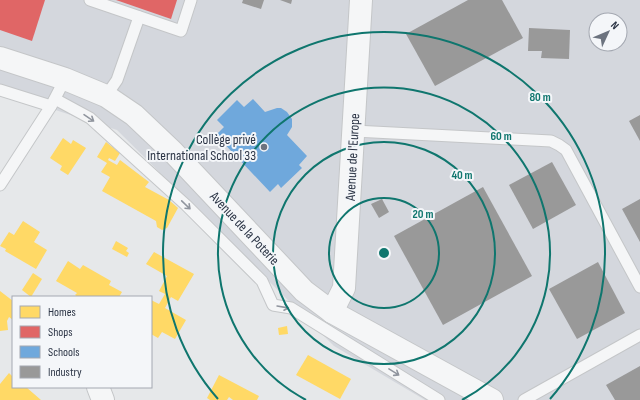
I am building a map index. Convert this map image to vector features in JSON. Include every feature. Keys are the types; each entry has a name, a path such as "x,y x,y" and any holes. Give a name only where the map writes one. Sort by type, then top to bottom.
{"street":[{"name":"Avenue de l'Europe","path":"332,312 344,288 361,0"},
{"name":"Avenue de la Poterie","path":"0,58 65,79 106,96 134,115 173,152 304,291 332,312 492,400"},
{"path":"98,388 103,400"}],"lane":[{"path":"90,0 181,31 191,0"},
{"path":"106,96 117,80 140,17"},
{"path":"0,185 53,103 65,79"},
{"path":"0,90 53,103 90,118 186,205 262,281 273,305 291,308 439,400"},
{"path":"354,131 551,141 559,145 566,150 640,287"},
{"path":"524,400 640,335"}],"shaded area":[{"path":"0,0 640,0 640,400 425,400 334,346 117,130 0,92"}],"building: Homes":[{"path":"63,138 71,144 73,140 86,148 68,175 60,170 62,166 50,158"},
{"path":"106,142 120,153 115,161 109,158 108,160 117,165 120,160 149,182 145,187 169,200 178,208 167,228 162,230 157,227 156,221 102,191 110,177 101,172 107,163 97,157"},
{"path":"23,221 40,232 34,242 47,250 36,269 5,251 6,249 0,246 9,232 14,235"},
{"path":"116,241 128,248 126,251 129,253 127,257 112,249"},
{"path":"154,252 194,274 178,301 171,297 165,308 186,320 175,339 162,332 158,338 152,335 152,300 159,304 165,294 159,291 167,276 146,264"},
{"path":"68,261 80,269 83,265 111,281 109,285 122,292 120,296 76,296 75,295 77,293 56,281"},
{"path":"33,273 42,279 32,296 22,290"},
{"path":"0,291 12,300 12,319 9,317 7,321 8,330 0,331"},
{"path":"287,326 288,334 279,335 278,328"},
{"path":"308,355 351,379 340,399 296,375"},
{"path":"9,373 12,376 12,388 27,388 41,400 0,400 0,384"},
{"path":"219,375 259,396 257,400 233,400 229,397 227,400 210,400 207,398"}],"building: Shops":[{"path":"0,0 45,0 32,41 0,30"},
{"path":"116,0 177,0 171,19"}],"building: Schools":[{"path":"253,99 265,112 281,108 287,112 292,119 292,127 287,135 307,156 299,165 302,168 281,188 278,184 270,192 216,135 224,127 217,120 237,100 244,107"}],"building: Industry":[{"path":"243,0 264,0 261,9 242,3"},
{"path":"280,0 292,0 291,4"},
{"path":"468,0 502,0 523,38 435,86 406,34"},
{"path":"529,28 570,30 569,59 541,58 542,51 528,51"},
{"path":"640,115 640,141 629,121"},
{"path":"552,162 576,205 533,229 509,185"},
{"path":"483,187 532,276 443,325 394,236"},
{"path":"382,199 389,212 379,218 371,204"},
{"path":"640,199 640,242 622,209"},
{"path":"598,262 625,313 577,339 549,289"},
{"path":"640,366 640,400 615,400 606,385"}],"place":[{"name":"Collège privé International School 33","path":"264,147"}]}
